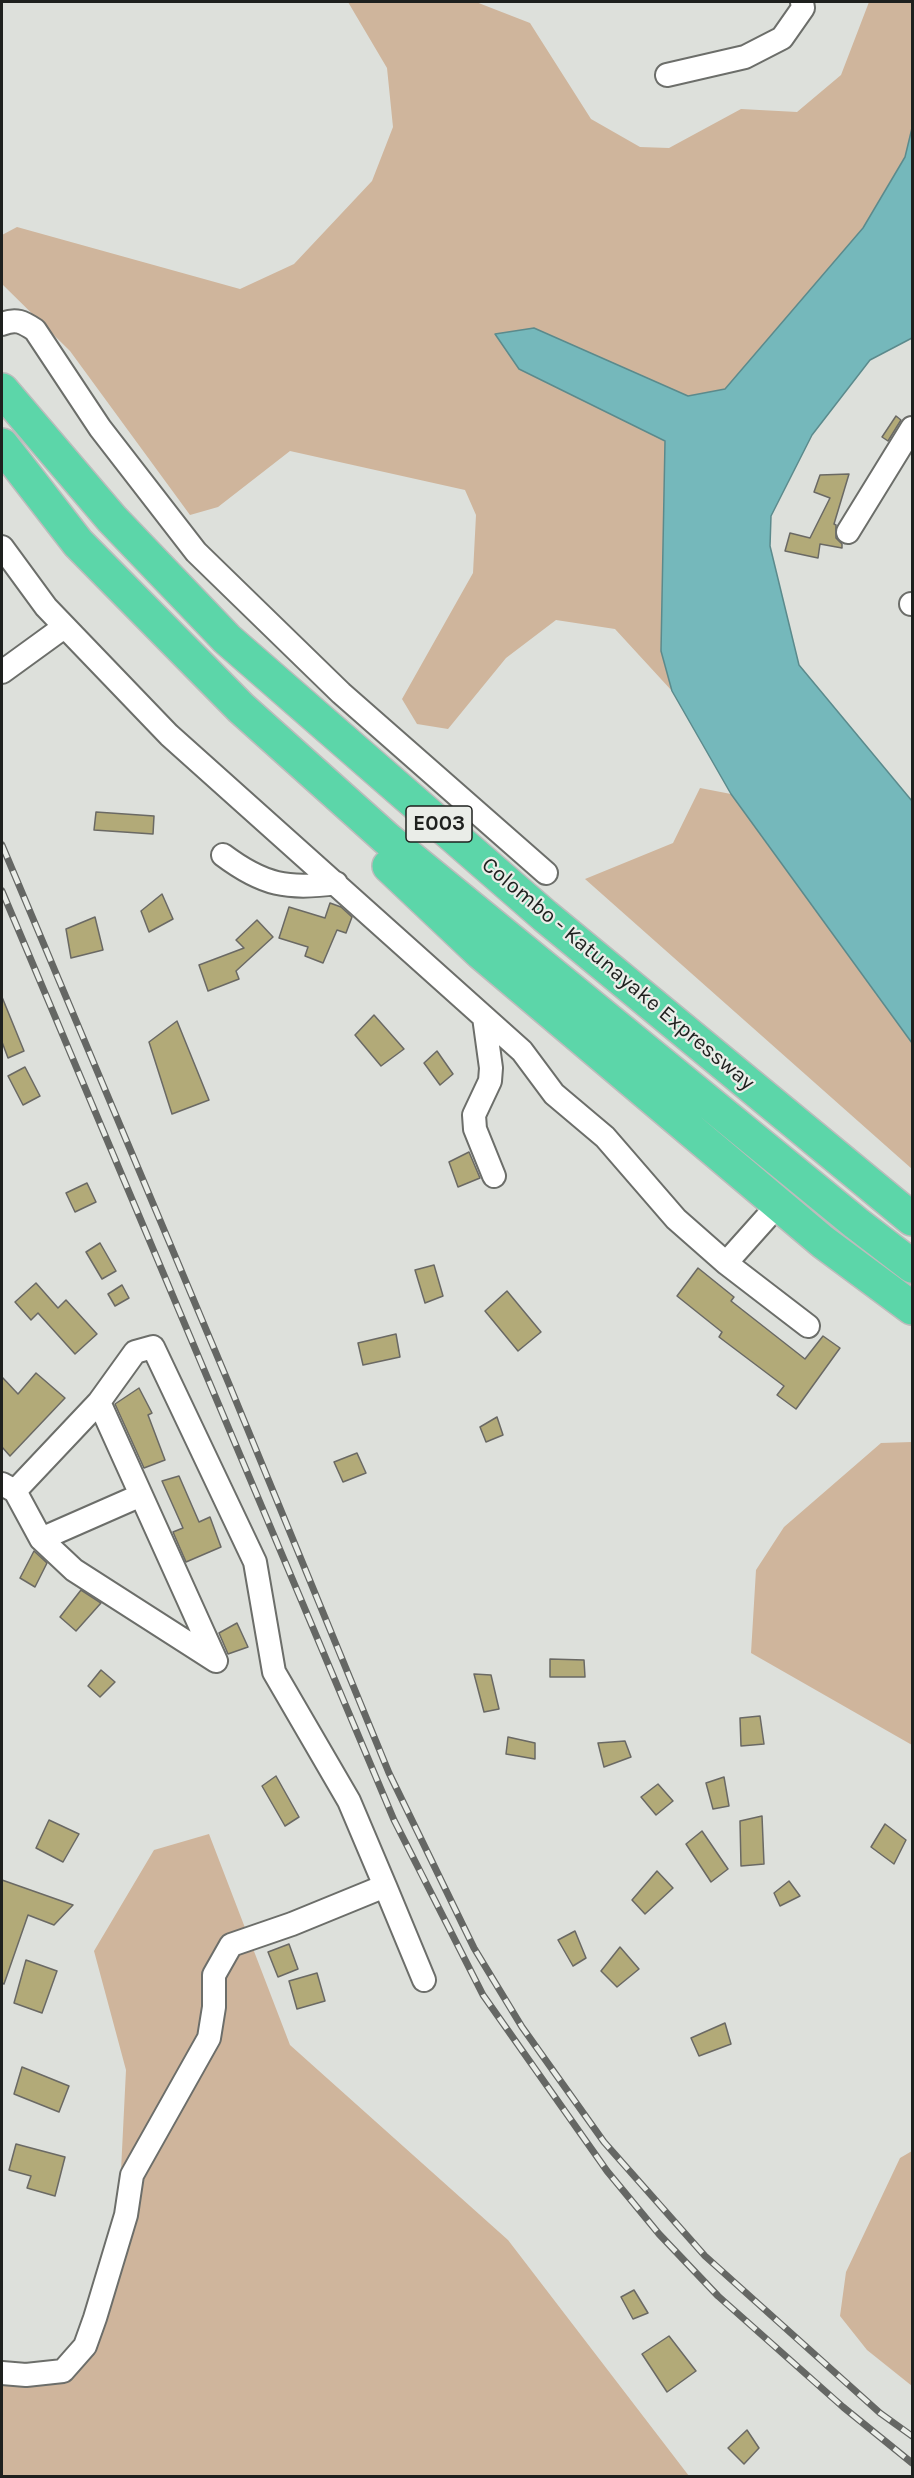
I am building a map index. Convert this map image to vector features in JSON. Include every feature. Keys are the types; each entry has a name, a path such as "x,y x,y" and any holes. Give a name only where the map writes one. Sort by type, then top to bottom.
{"highway":[{"name":"Colombo - Katunayake Expressway","path":"2,390 112,519 227,639 545,916 912,1219"},
{"name":"Colombo - Katunayake Expressway","path":"2,445 78,543 228,695 295,756 386,838 912,1266"},
{"path":"228,695 330,810 481,953 824,1242 912,1308"},
{"path":"295,756 415,874 826,1220 912,1286"},
{"path":"366,845 473,961 586,1066 768,1216 912,1325"}],"street":[{"path":"667,75 745,57 782,38 803,8 802,2"},
{"path":"2,324 10,321 23,321 35,330 100,428 196,552 341,693 546,873"},
{"path":"848,532 912,428"},
{"path":"2,547 46,607 169,735 522,1051 561,1101 605,1137 676,1219 726,1263 808,1326"},
{"path":"2,672 64,627"},
{"path":"223,855 248,874 279,884 309,887 336,883"},
{"path":"484,1017 491,1068 490,1081 474,1114 475,1129 494,1176"},
{"path":"726,1263 768,1216"},
{"path":"99,1402 139,1496 216,1661 74,1570 41,1539 8,1487 99,1402 135,1352 153,1347 255,1562 274,1672 349,1801 424,1980"},
{"path":"41,1539 139,1496"},
{"path":"2,2373 26,2375 63,2371 84,2346 126,2215 132,2175 209,2038 214,2007 214,1976 231,1945 292,1924 385,1886"}],"shaded area":[{"path":"348,2 476,2 530,23 591,119 640,147 669,148 741,109 797,112 841,75 869,2 912,2 912,128 905,157 863,228 725,389 688,396 534,328 519,369 665,441 661,651 672,691 615,629 556,620 506,658 448,729 417,724 402,699 473,573 476,515 465,490 290,451 218,507 190,515 70,351 2,284 2,235 17,227 240,289 294,264 372,181 393,127 387,68"},
{"path":"700,788 731,794 912,1043 912,1169 585,879 673,843"},
{"path":"912,1442 912,1745 751,1653 756,1570 784,1527 881,1443"},
{"path":"209,1834 290,2045 508,2240 689,2476 2,2476 2,2380 41,2380 80,2341 118,2231 126,2070 94,1951 154,1850"},
{"path":"912,2151 912,2386 867,2350 840,2316 846,2272 900,2158"}],"water":[{"path":"912,128 912,338 870,360 812,435 771,516 770,546 799,665 912,801 912,1043 731,794 672,691 661,651 665,441 519,369 495,334 534,328 688,396 725,389 863,228 905,157"}],"building":[{"path":"896,416 901,420 888,441 882,437"},
{"path":"849,474 834,524 836,525 836,538 842,544 842,548 820,544 818,558 785,551 790,533 810,538 830,498 814,492 820,475"},
{"path":"96,812 154,816 153,834 94,830"},
{"path":"162,894 173,919 149,932 141,911"},
{"path":"330,903 341,907 352,917 346,933 337,930 323,963 305,956 308,947 279,938 289,907 325,918"},
{"path":"95,917 103,950 71,958 66,929"},
{"path":"257,920 273,937 236,971 239,979 208,991 199,965 244,948 236,940"},
{"path":"2,997 24,1051 8,1058 2,1042"},
{"path":"374,1015 404,1049 381,1066 355,1035"},
{"path":"177,1021 209,1100 172,1114 149,1042"},
{"path":"437,1051 453,1074 440,1085 424,1063"},
{"path":"25,1067 40,1096 23,1105 8,1076"},
{"path":"469,1152 480,1178 458,1187 449,1162"},
{"path":"87,1183 96,1202 75,1212 66,1193"},
{"path":"100,1243 116,1271 102,1279 86,1252"},
{"path":"434,1265 443,1296 425,1303 415,1270"},
{"path":"698,1268 734,1297 731,1301 805,1359 823,1336 840,1348 796,1409 777,1395 784,1386 719,1337 722,1332 677,1296"},
{"path":"36,1283 58,1308 66,1300 97,1334 75,1354 38,1313 31,1320 15,1302"},
{"path":"122,1285 129,1298 115,1306 108,1294"},
{"path":"507,1291 541,1332 518,1351 485,1311"},
{"path":"396,1334 400,1357 363,1365 358,1343"},
{"path":"36,1373 65,1398 10,1456 2,1447 2,1377 18,1394"},
{"path":"139,1388 152,1413 148,1415 165,1460 144,1468 115,1404"},
{"path":"497,1417 503,1435 486,1442 480,1427"},
{"path":"357,1453 366,1473 343,1482 334,1462"},
{"path":"179,1476 199,1522 210,1517 221,1547 186,1562 173,1532 183,1528 162,1481"},
{"path":"34,1551 47,1563 35,1587 20,1578"},
{"path":"81,1590 101,1603 76,1631 60,1617"},
{"path":"237,1623 248,1647 228,1654 219,1633"},
{"path":"550,1659 584,1660 585,1677 550,1677"},
{"path":"101,1670 115,1682 100,1697 88,1686"},
{"path":"474,1674 491,1675 499,1709 484,1712"},
{"path":"760,1716 764,1744 741,1746 740,1718"},
{"path":"508,1737 535,1743 535,1759 506,1754"},
{"path":"625,1741 631,1757 604,1767 598,1743"},
{"path":"276,1776 299,1817 285,1826 262,1786"},
{"path":"724,1777 729,1806 713,1809 706,1783"},
{"path":"658,1784 673,1801 656,1815 641,1797"},
{"path":"762,1816 764,1864 741,1866 740,1821"},
{"path":"49,1820 79,1834 63,1862 36,1848"},
{"path":"885,1824 906,1840 894,1864 871,1847"},
{"path":"702,1831 728,1869 711,1882 686,1844"},
{"path":"657,1871 673,1888 645,1914 632,1900"},
{"path":"2,1880 73,1905 54,1925 28,1915 4,1984 2,1983"},
{"path":"789,1881 800,1896 780,1906 774,1893"},
{"path":"575,1931 586,1958 573,1966 558,1940"},
{"path":"289,1944 298,1969 278,1977 268,1952"},
{"path":"620,1947 639,1969 617,1987 601,1971"},
{"path":"26,1960 57,1971 42,2013 14,2003"},
{"path":"317,1973 325,2001 297,2009 289,1981"},
{"path":"725,2023 731,2044 699,2056 691,2038"},
{"path":"22,2067 69,2086 59,2112 14,2094"},
{"path":"16,2144 65,2157 55,2196 27,2188 31,2176 9,2170"},
{"path":"634,2290 648,2313 633,2319 621,2297"},
{"path":"669,2336 696,2371 667,2392 642,2354"},
{"path":"747,2430 759,2448 744,2464 728,2448"}],"railway":[{"path":"2,845 229,1384 389,1773 474,1948 522,2027 604,2142 705,2256 880,2413 912,2436"},
{"path":"2,891 394,1820 483,1995 607,2171 659,2234 718,2296 843,2407 912,2463"}]}
